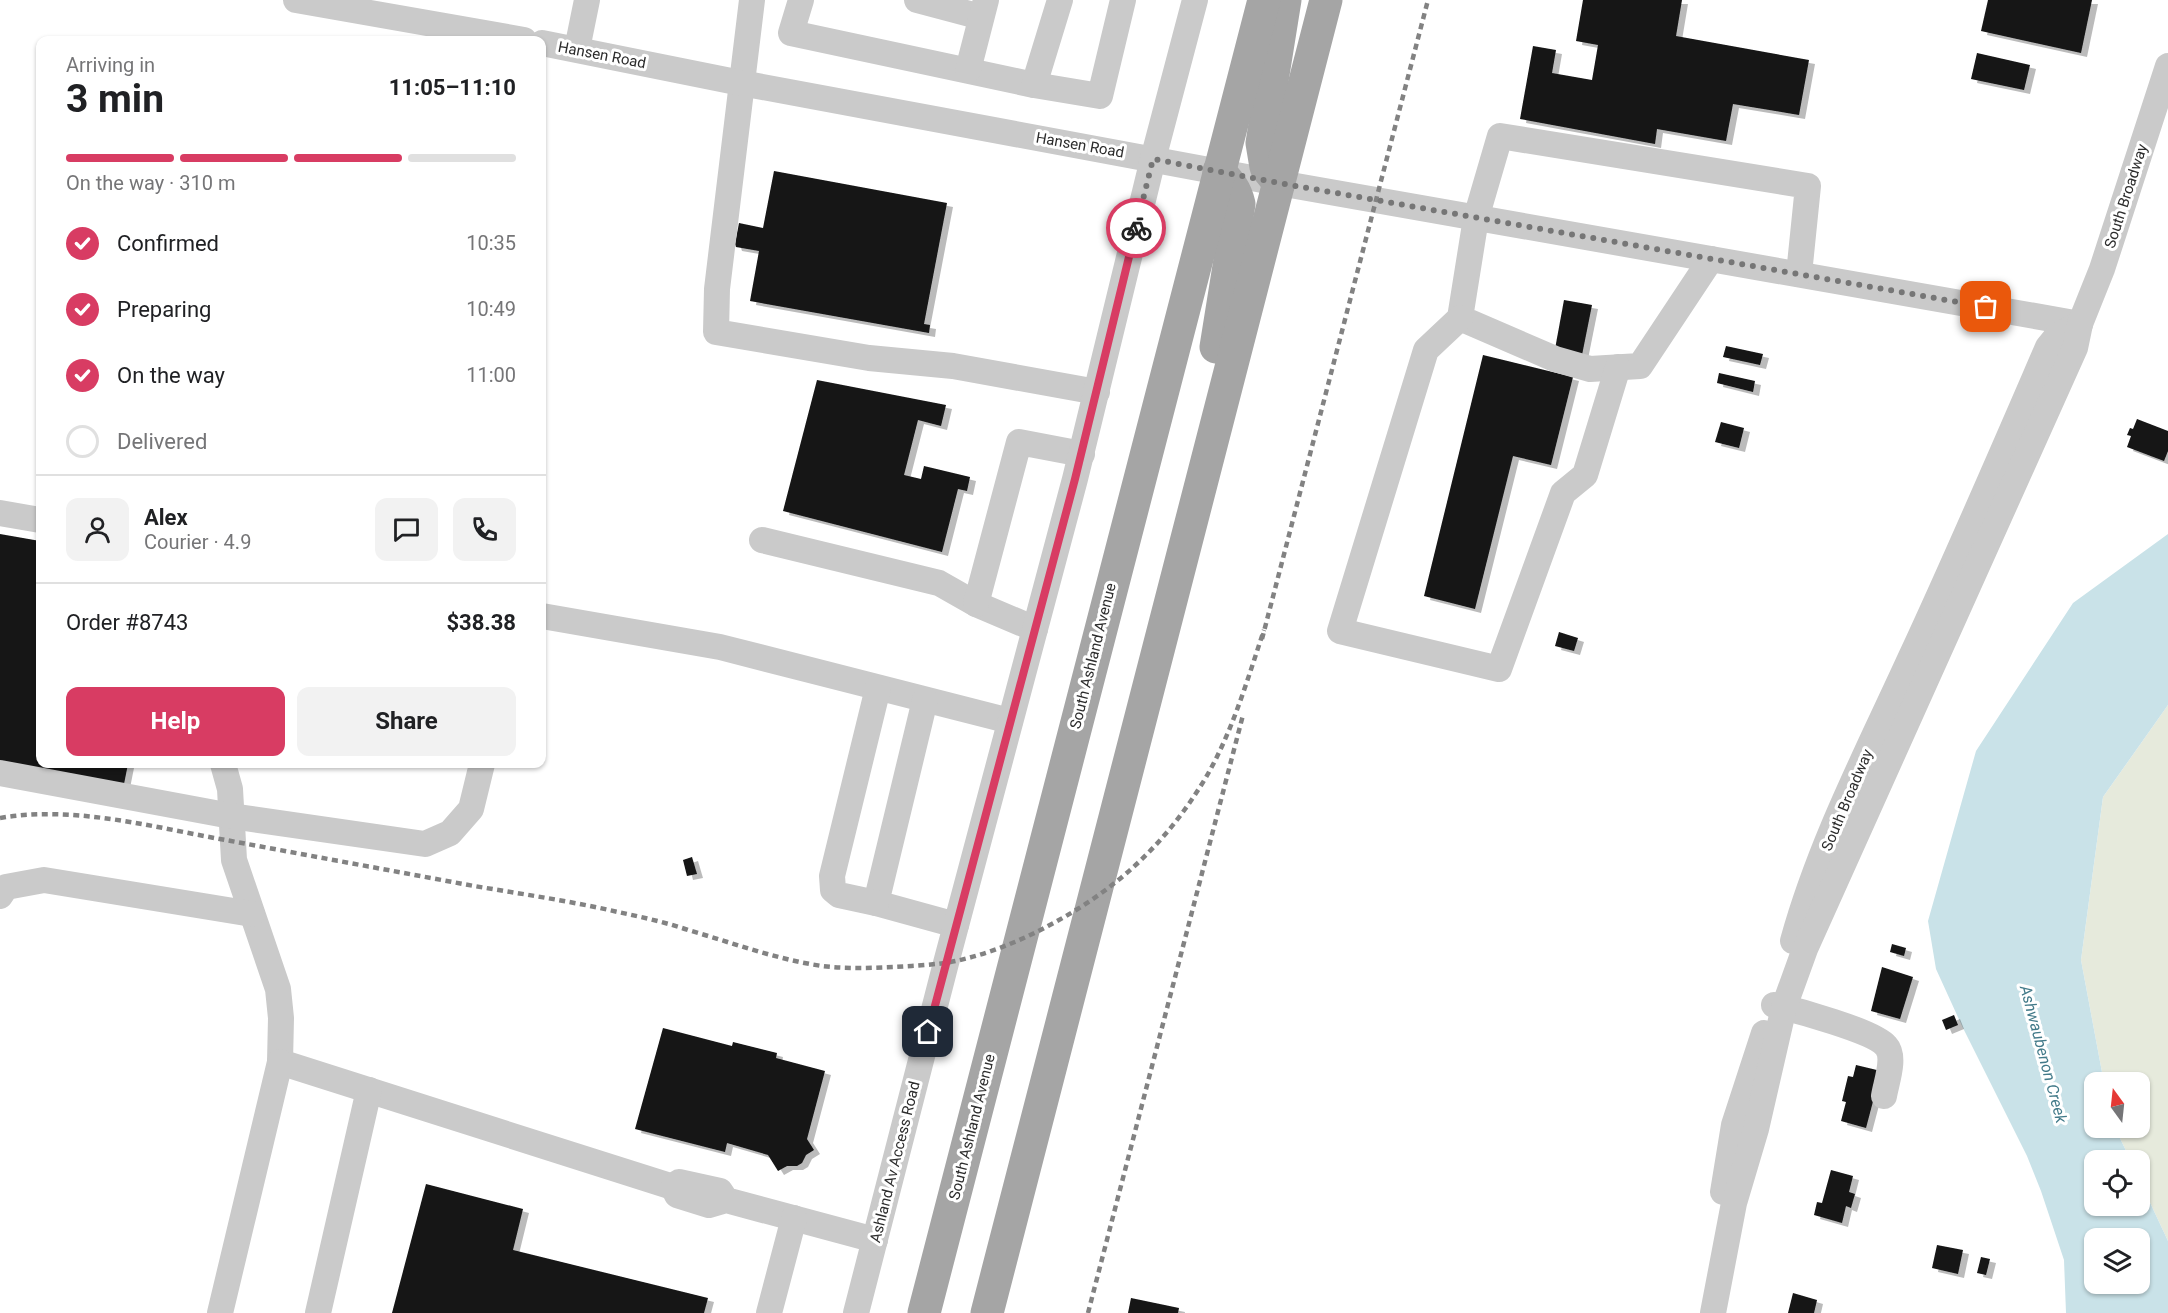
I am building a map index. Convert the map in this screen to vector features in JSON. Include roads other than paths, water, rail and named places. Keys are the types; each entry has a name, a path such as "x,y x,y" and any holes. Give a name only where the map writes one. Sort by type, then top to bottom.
{"main road":[{"name":"South Ashland Avenue","path":"924,1313 1264,0"},
{"path":"1279,183 1266,167 1262,143 1285,0"},
{"path":"987,1313 1326,0"},
{"path":"1209,454 1206,409 1239,204 1237,194 1219,171"}],"street":[{"path":"296,0 501,36"},
{"path":"578,49 587,0"},
{"path":"752,0 717,289 716,332 868,358 953,366 1096,392"},
{"path":"801,0 791,33 1034,85 1100,96 1123,0"},
{"path":"917,0 983,9 968,70"},
{"path":"1034,85 1060,0"},
{"name":"Ashland Av Access Road","path":"856,1313 956,925 1082,454 1153,159 1195,0"},
{"name":"Hansen Road","path":"546,44 741,83 1279,183 2080,324"},
{"name":"South Broadway","path":"1713,1313 1734,1203 1756,1129 1779,1006 1804,907 1847,797 1963,544 2048,346 2057,336 2080,324 2102,269 2168,66"},
{"path":"1618,367 1585,476 1563,493 1499,669 1340,631 1426,350 1460,318 1476,218 1500,136 1808,186 1799,274"},
{"path":"1460,318 1555,359 1590,369 1640,366 1711,259"},
{"path":"976,604 1019,442 1082,454"},
{"path":"0,513 36,519"},
{"path":"762,540 939,583 976,604 1035,629"},
{"path":"546,617 720,647 1010,722"},
{"path":"878,688 832,876 833,890 839,894 956,925"},
{"path":"876,903 925,700"},
{"path":"220,1313 280,1062 281,1018 278,989 234,860 230,789 224,768"},
{"path":"0,773 231,816 425,843 450,833 471,809 481,768"},
{"path":"0,896 6,887 44,880 252,914"},
{"path":"1779,1006 1872,1036 1887,1047 1890,1058 1884,1096"},
{"name":"South Broadway","path":"1700,1313 1734,1125 1779,1006"},
{"path":"280,1062 673,1186 679,1182 698,1185 720,1191 726,1200 875,1240"},
{"path":"318,1313 369,1090"},
{"path":"769,1313 794,1218"}],"water":[{"name":"Ashwaubenon Creek","path":"2168,534 2168,705 2103,797 2081,960 2102,1072 2084,1072 2084,1138 2120,1138 2126,1150 2084,1150 2084,1216 2150,1216 2150,1203 2168,1241 2168,1313 2066,1313 2064,1260 2041,1191 2027,1156 1936,969 1928,921 1976,751 2073,603"}],"railway":[{"path":"1262,639 1428,0"},
{"path":"0,818 58,814 145,825 600,908 671,925 771,955 822,966 867,968 945,963 998,949 1048,926 1096,897 1137,864 1156,845 1190,803 1215,761 1238,706 1264,630"},
{"path":"1088,1313 1243,715"}]}
